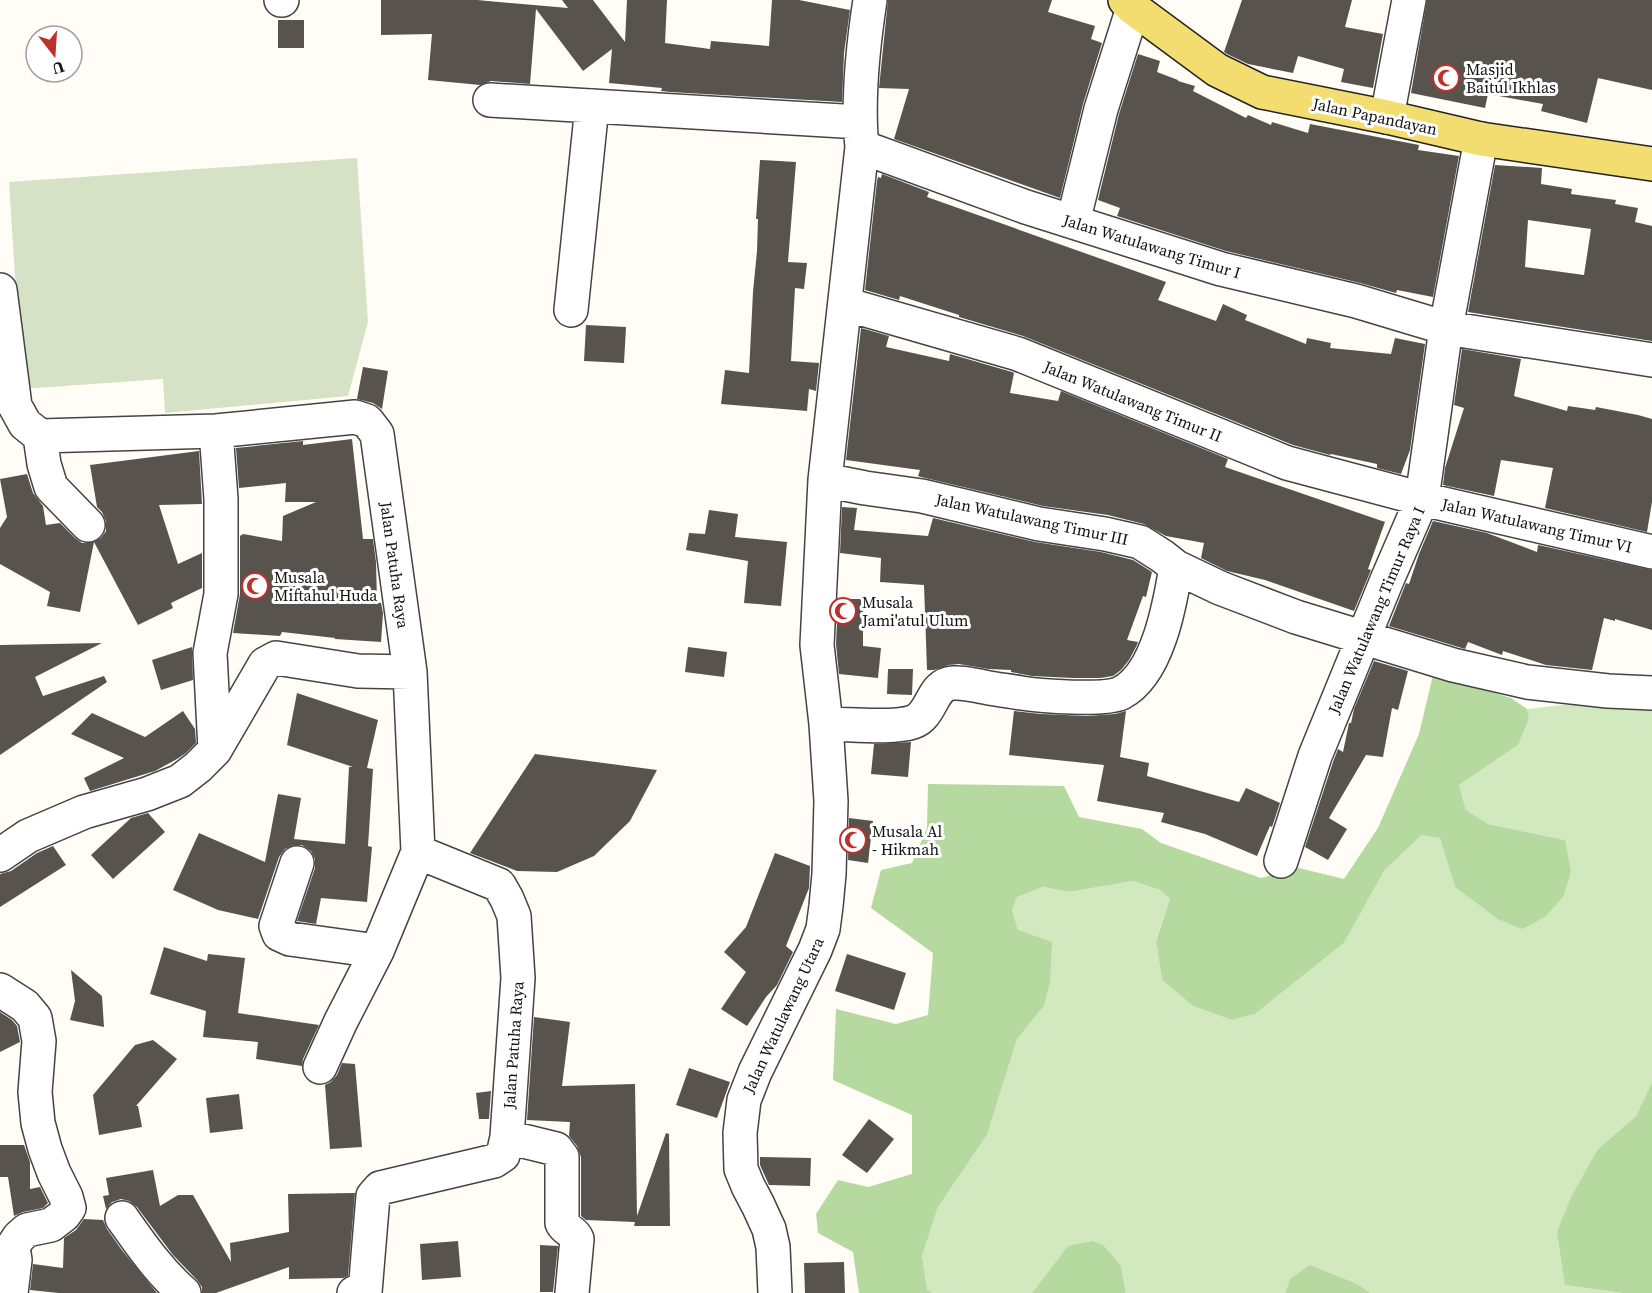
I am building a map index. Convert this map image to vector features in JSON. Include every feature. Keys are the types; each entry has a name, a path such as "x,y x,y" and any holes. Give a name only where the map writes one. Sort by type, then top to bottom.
{"main road":[{"name":"Jalan Papandayan","path":"1129,4 1217,70 1262,92 1481,139 1652,165"}],"street":[{"name":"Jalan Watulawang Utara","path":"775,1293 773,1247 769,1229 741,1169 740,1133 747,1091 815,950 823,928 829,874 831,801 826,724 817,645 825,480 861,135 866,28 870,0"},
{"path":"1387,117 1409,0"},
{"path":"1073,222 1129,4"},
{"name":"Jalan Watulawang Timur I","path":"490,100 592,106 861,135 1026,207 1221,268 1356,301 1446,328 1652,360"},
{"path":"571,310 592,106"},
{"name":"Jalan Watulawang Timur Raya I","path":"1281,861 1315,756 1422,499 1446,328 1481,139"},
{"path":"0,290 15,406 25,424 40,436 44,464 51,487 88,525"},
{"name":"Jalan Watulawang Timur II","path":"845,304 1018,354 1287,464 1422,499"},
{"name":"Jalan Patuha Raya","path":"40,436 216,431 355,417 367,421 376,434 410,672 418,852 499,885 514,916 518,978 507,1137"},
{"path":"215,750 210,653 221,594 222,550 216,431"},
{"name":"Jalan Watulawang Timur III","path":"825,480 922,496 1039,524 1140,542 1176,567 1220,588 1296,617 1453,665 1527,682 1608,691 1652,693"},
{"name":"Jalan Watulawang Timur VI","path":"1422,499 1652,552"},
{"path":"826,724 889,725 914,721 924,716 940,687 951,682 971,683 1036,695 1108,697 1122,692 1135,682 1148,667 1169,610 1176,567"},
{"path":"0,855 28,836 84,812 147,794 180,781 215,750 265,663 276,658 358,671 410,672"},
{"path":"320,1067 377,951 418,852"},
{"path":"297,863 276,926 279,934 290,939 377,951"},
{"path":"0,990 25,1006 35,1018 39,1041 35,1092 38,1123 45,1149 69,1208 51,1225 27,1230 19,1237 13,1246 15,1260 11,1293"},
{"path":"366,1293 373,1196 376,1191 380,1188 494,1161 503,1155 507,1137 556,1149 562,1157 562,1222 576,1239 572,1293"},
{"path":"122,1218 145,1251 184,1293"}],"green space":[{"path":"357,158 368,322 348,396 165,413 163,379 22,389 9,182"},
{"path":"1433,675 1511,698 1527,709 1529,720 1518,745 1459,785 1466,810 1488,824 1565,840 1571,872 1563,897 1545,917 1522,929 1498,919 1455,887 1440,838 1421,835 1384,871 1344,943 1255,1014 1232,1020 1193,1006 1162,980 1156,941 1170,899 1160,890 1133,881 1069,892 1043,887 1017,897 1012,910 1018,930 1052,942 1050,983 1044,1006 1017,1039 987,1135 938,1207 922,1256 927,1289 932,1293 859,1293 853,1252 818,1233 816,1214 838,1180 868,1187 912,1174 912,1115 833,1080 836,1009 896,1024 928,1015 933,953 871,908 881,870 912,863 927,828 928,784 1064,786 1079,817 1142,829 1161,843 1261,878 1299,868 1344,879 1378,828 1419,734"},
{"path":"1597,701 1652,709 1652,1082 1636,1116 1598,1149 1565,1285 1623,1293 1371,1293 1357,1284 1290,1279 1285,1293 1126,1293 1121,1266 1068,1247 1032,1293 932,1293 927,1289 922,1256 938,1207 987,1135 1017,1039 1044,1006 1050,983 1018,930 1012,910 1017,897 1043,887 1069,892 1133,881 1160,890 1170,899 1156,940 1162,980 1193,1006 1232,1020 1255,1014 1344,943 1384,871 1421,834 1440,838 1455,887 1565,840 1488,824 1466,810 1459,785 1518,745 1529,721 1527,709"},
{"path":"1652,1082 1652,1293 1623,1293 1565,1285 1557,1232 1571,1197 1598,1149 1636,1116"},
{"path":"1093,1241 1104,1246 1121,1266 1126,1293 1032,1293 1068,1246"},
{"path":"1310,1265 1357,1284 1371,1293 1285,1293 1290,1279"}],"building":[{"path":"381,0 477,0 568,8 562,0 593,0 625,42 627,0 667,0 665,43 710,49 711,41 769,46 772,0 799,0 850,10 844,53 842,102 670,92 661,91 662,88 609,83 612,49 583,71 536,9 530,84 491,81 480,85 428,80 432,34 381,35"},
{"path":"888,0 1052,0 1048,12 1095,26 1091,39 1102,43 1083,104 1060,198 894,139 909,89 879,88"},
{"path":"1242,0 1352,0 1345,27 1383,34 1373,88 1341,82 1344,69 1298,56 1293,73 1248,64 1224,52"},
{"path":"1427,0 1652,0 1652,90 1598,78 1587,123 1541,111 1543,104 1488,94 1485,108 1411,93"},
{"path":"278,20 304,20 304,48 278,48"},
{"path":"1138,54 1160,61 1157,72 1195,86 1193,91 1246,118 1248,115 1271,125 1272,122 1308,133 1310,124 1419,145 1418,150 1459,156 1433,297 1397,290 1396,293 1226,251 1117,216 1120,208 1098,200 1119,114"},
{"path":"760,160 796,162 788,262 807,263 804,289 795,288 791,361 819,363 816,391 809,389 807,411 721,404 725,370 749,373"},
{"path":"1495,165 1542,168 1541,184 1572,189 1571,194 1616,200 1615,204 1638,208 1635,222 1652,226 1652,341 1468,312","holes":["1528,220 1591,229 1584,275 1525,267"]},
{"path":"882,174 929,192 927,197 1166,282 1158,300 1216,321 1223,304 1247,315 1245,320 1306,344 1307,338 1331,343 1330,348 1391,354 1395,338 1425,344 1410,450 1401,474 1377,468 1377,464 1293,445 1023,336 900,296 899,300 865,290 877,181"},
{"path":"586,325 626,327 624,363 584,361"},
{"path":"861,328 889,336 886,347 949,361 950,354 1012,372 1014,373 1010,393 1058,401 1061,391 1228,459 1225,467 1385,522 1368,569 1371,570 1354,611 1265,580 1227,571 1201,558 1204,543 1166,536 1144,524 1108,515 1043,506 921,477 918,476 920,470 846,460"},
{"path":"1462,349 1521,359 1514,396 1567,411 1568,406 1595,410 1596,407 1652,419 1652,502 1647,532 1545,508 1553,468 1501,460 1494,496 1443,485 1445,468 1464,408 1454,405"},
{"path":"363,367 388,371 382,409 373,403 357,399"},
{"path":"352,439 363,539 373,539 377,602 381,603 383,613 381,642 282,632 280,636 233,633 240,594 240,536 243,534 282,541 283,516 316,502 285,502 286,483 239,488 236,448 303,441 303,445"},
{"path":"199,451 202,504 159,505 178,564 202,553 202,588 171,603 173,608 138,625 94,542 106,531 106,521 97,507 90,465"},
{"path":"27,474 33,493 43,506 46,525 60,523 82,543 94,542 80,612 47,606 50,592 0,564 0,528 7,517 0,479"},
{"path":"842,507 857,508 854,530 928,536 933,518 1035,542 1101,552 1133,560 1152,572 1146,597 1143,596 1127,640 1138,642 1136,647 1121,670 1113,676 1100,678 1032,676 1011,672 1011,670 959,664 927,670 924,585 880,582 881,558 840,553"},
{"path":"709,510 738,514 735,537 787,542 781,606 744,603 748,561 686,550 689,533 705,534"},
{"path":"1433,521 1487,533 1537,552 1538,545 1652,570 1652,630 1604,618 1592,670 1546,665 1503,651 1502,655 1468,642 1465,649 1389,626 1406,583 1409,584"},
{"path":"838,599 863,599 863,646 881,648 878,678 839,674 836,644"},
{"path":"102,643 35,677 43,696 104,676 107,682 0,755 0,645"},
{"path":"192,647 193,680 161,690 152,660"},
{"path":"688,647 727,652 724,677 685,672"},
{"path":"1374,661 1408,671 1398,710 1392,708 1383,757 1366,755 1329,818 1347,829 1328,860 1305,847 1333,762 1338,749 1343,752 1349,723 1351,723 1354,709"},
{"path":"888,669 913,669 912,695 887,694"},
{"path":"297,693 378,720 367,768 373,769 368,846 372,847 367,902 321,898 316,924 297,921 315,868 315,859 311,851 302,845 294,845 285,849 279,857 258,919 218,910 173,890 199,833 265,862 278,794 301,798 294,839 345,844 349,767 353,767 287,745"},
{"path":"183,711 195,729 196,743 186,753 155,771 90,791 84,778 124,758 71,734 92,713 145,737"},
{"path":"1014,711 1087,716 1126,711 1120,757 1149,763 1147,776 1239,802 1246,788 1280,803 1272,827 1270,826 1257,856 1205,834 1161,822 1164,813 1097,801 1104,765 1009,755"},
{"path":"911,742 908,777 871,774 874,744"},
{"path":"535,754 657,770 630,821 594,856 557,872 517,871 470,853"},
{"path":"148,813 165,832 113,879 91,855 131,818"},
{"name":"Musala Al - Hikmah","path":"849,818 873,821 868,863 848,860"},
{"path":"53,846 66,865 0,907 0,874 11,871 37,853"},
{"path":"775,853 810,866 809,888 786,946 793,952 777,985 747,1026 721,1009 746,972 724,952 746,927"},
{"path":"164,947 207,961 208,954 245,958 238,1013 319,1025 302,1066 256,1059 258,1042 203,1037 206,1011 150,994"},
{"path":"847,954 906,973 894,1010 835,991"},
{"path":"71,970 102,996 104,1027 70,1020 75,1001"},
{"path":"0,1012 17,1026 20,1042 0,1052"},
{"path":"534,1017 570,1022 562,1086 635,1084 637,1216 666,1133 669,1134 670,1226 634,1226 635,1222 586,1220 581,1216 581,1157 577,1146 569,1136 570,1122 527,1120"},
{"path":"153,1040 177,1059 136,1106 138,1106 142,1127 99,1135 93,1095 135,1045"},
{"path":"342,1063 355,1064 362,1147 330,1149 325,1085 337,1075"},
{"path":"689,1068 730,1082 717,1118 676,1105"},
{"path":"491,1091 489,1119 479,1119 476,1093"},
{"path":"239,1094 243,1129 210,1133 206,1098"},
{"path":"869,1119 894,1139 867,1173 842,1155"},
{"path":"0,1145 24,1145 30,1162 30,1189 40,1187 48,1203 43,1208 14,1216 8,1177 0,1177"},
{"path":"760,1157 811,1158 810,1186 769,1185 760,1165"},
{"path":"153,1170 160,1206 178,1195 193,1195 231,1262 230,1243 289,1232 288,1194 355,1193 348,1276 289,1279 289,1267 216,1293 202,1293 202,1287 197,1280 173,1255 137,1207 121,1199 112,1202 106,1209 103,1196 109,1195 106,1178"},
{"path":"84,1219 103,1220 121,1249 157,1293 59,1293 30,1290 33,1264 63,1268 64,1238 76,1230"},
{"path":"458,1241 461,1277 422,1280 420,1244"},
{"path":"540,1245 558,1246 553,1292 540,1292"},
{"path":"844,1262 845,1293 805,1293 804,1263"}],"place":[{"name":"Masjid Baitul Ikhlas","path":"1446,78"},
{"name":"Musala Miftahul Huda","path":"255,586"},
{"name":"Musala Jami'atul Ulum","path":"843,611"},
{"name":"Musala Al - Hikmah","path":"853,840"}]}
